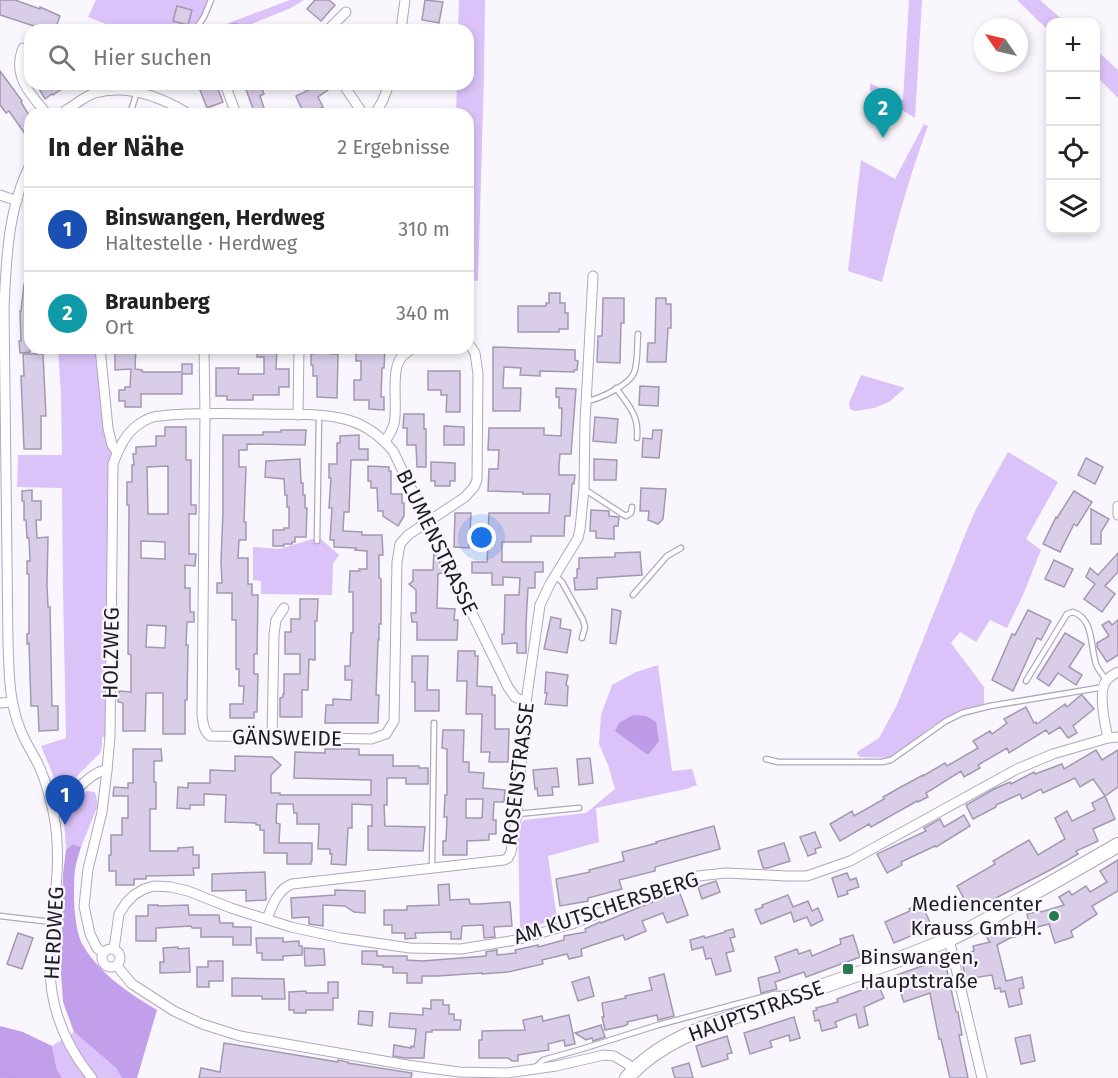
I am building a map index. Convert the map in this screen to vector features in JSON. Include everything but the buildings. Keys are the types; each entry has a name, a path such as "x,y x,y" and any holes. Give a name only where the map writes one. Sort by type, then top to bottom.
{"street":[{"path":"402,24 405,0"},
{"path":"334,24 346,12"},
{"path":"23,48 19,68 24,83"},
{"path":"28,90 42,108"},
{"path":"69,108 93,94 112,90"},
{"path":"144,90 179,108"},
{"path":"227,90 234,108"},
{"path":"347,90 359,108"},
{"path":"378,108 387,90"},
{"name":"HERDWEG","path":"24,186 16,201 6,267 4,308 4,584 10,687 21,731 40,768 54,814 58,844 50,958 54,1004 68,1042 92,1078"},
{"path":"0,195 16,201"},
{"name":"ROSENSTRASSE","path":"267,920 280,892 285,886 292,884 504,860 511,852 526,702 540,605 578,538 585,489 586,401 593,276"},
{"path":"427,521 465,497 474,488 477,480 478,374 474,352"},
{"name":"HOLZWEG","path":"101,354 108,428 112,445 117,452 113,465 110,727 102,812 88,869 84,906 90,934 97,948 103,953 102,958 105,965 117,966 132,984 174,1011 202,1024 240,1036 459,1072 507,1073 534,1070 604,1055 614,1056 628,1065 630,1074"},
{"path":"204,354 205,414"},
{"path":"298,415 299,354"},
{"path":"385,441 394,424 396,365 404,354"},
{"name":"GÄNSWEIDE","path":"205,414 202,714 203,725 210,736 371,740 386,734 394,721 397,554 400,544 408,535 427,521"},
{"name":"BLUMENSTRASSE","path":"117,452 126,436 136,426 145,420 159,416 319,415 342,418 378,435 393,451 507,687 515,697 526,702"},
{"path":"1118,506 1118,515"},
{"path":"272,738 274,634 276,620 284,608"},
{"path":"1113,738 1104,723 1105,684 1118,672"},
{"path":"0,703 12,702"},
{"name":"AM KUTSCHERSBERG","path":"114,949 119,914 134,895 154,886 188,891 267,920 341,938 410,948 461,950 516,940 572,924 698,876 726,873 807,876 850,861 1017,769 1053,754 1113,738"},
{"path":"54,814 92,775 101,770 107,770"},
{"name":"HAUPTSTRASSE","path":"630,1074 664,1047 697,1030 852,976 949,939 989,919 1118,845"},
{"path":"949,939 982,1078"},
{"path":"103,953 110,949 118,951 120,962 117,966"}],"lane":[{"path":"199,24 211,0"},
{"path":"132,108 139,90"},
{"path":"586,401 598,398 616,388 634,374 638,334"},
{"path":"616,388 633,411 638,427 637,438"},
{"path":"317,541 319,415"},
{"path":"585,489 626,516 631,513 632,507"},
{"path":"633,595 667,556 681,548"},
{"path":"555,576 566,588 583,620 585,627 582,638"},
{"path":"766,759 778,762 882,762 896,757 946,721 962,713 1105,684 1097,667 1085,620 1073,612 1067,614 1026,681"},
{"path":"432,868 434,723"},
{"path":"516,814 579,808"},
{"path":"0,916 52,922"},
{"path":"534,1070 543,1060 658,1025 774,994 795,994"}],"shaded area":[{"path":"96,0 211,0 198,24 106,24 88,17"},
{"path":"290,0 304,0 291,8 252,24 226,24"},
{"path":"459,0 485,0 478,281 474,281 474,108 456,108 457,90 474,90 474,24 458,24"},
{"path":"909,0 922,0 915,118 870,90 870,83 903,100"},
{"path":"1017,0 1040,0 1060,18 1046,18 1046,28"},
{"path":"1100,54 1118,70 1118,98 1100,80"},
{"path":"924,124 928,126 903,203 882,282 848,271 861,160 895,179"},
{"path":"58,354 100,354 108,428 117,452 110,736 102,737 100,753 64,789 58,787 41,746 66,738 62,488 17,487 18,455 62,455"},
{"path":"861,375 905,388 889,402 874,408 855,411 850,409 849,403"},
{"path":"1008,452 1058,482 1026,539 1041,550 1007,628 990,620 976,642 960,632 951,643 984,687 984,704 960,710 931,727 890,758 860,757 857,752 879,738 897,705 976,509"},
{"path":"313,539 321,539 339,555 333,564 332,595 261,594 261,581 253,580 253,547 279,549"},
{"path":"658,665 672,771 692,769 697,785 596,808 599,842 548,856 557,918 520,932 518,828 524,820 586,813 615,789 599,744 601,715 612,685 636,672"},
{"path":"633,715 646,716 656,722 659,741 648,755 615,731 619,723"},
{"path":"87,791 95,792 98,805 81,847 73,844 66,850 64,820"},
{"path":"73,844 81,847 75,870 74,898 80,940 107,975 157,1010 137,1078 122,1078 116,1068 74,1032 63,1002 61,973 63,874 66,850"},
{"path":"0,1026 23,1032 52,1046 57,1070 62,1078 0,1078"},
{"path":"74,1032 116,1068 122,1078 62,1078 57,1070 52,1046"}],"waterway":[{"path":"0,1071 14,1078"}],"place":[{"name":"Braunberg","path":"883,138"},
{"name":"Binswangen, Herdweg","path":"65,825"},
{"name":"Mediencenter Krauss GmbH.","path":"1054,916"},
{"name":"Binswangen, Hauptstraße","path":"848,969"}]}
